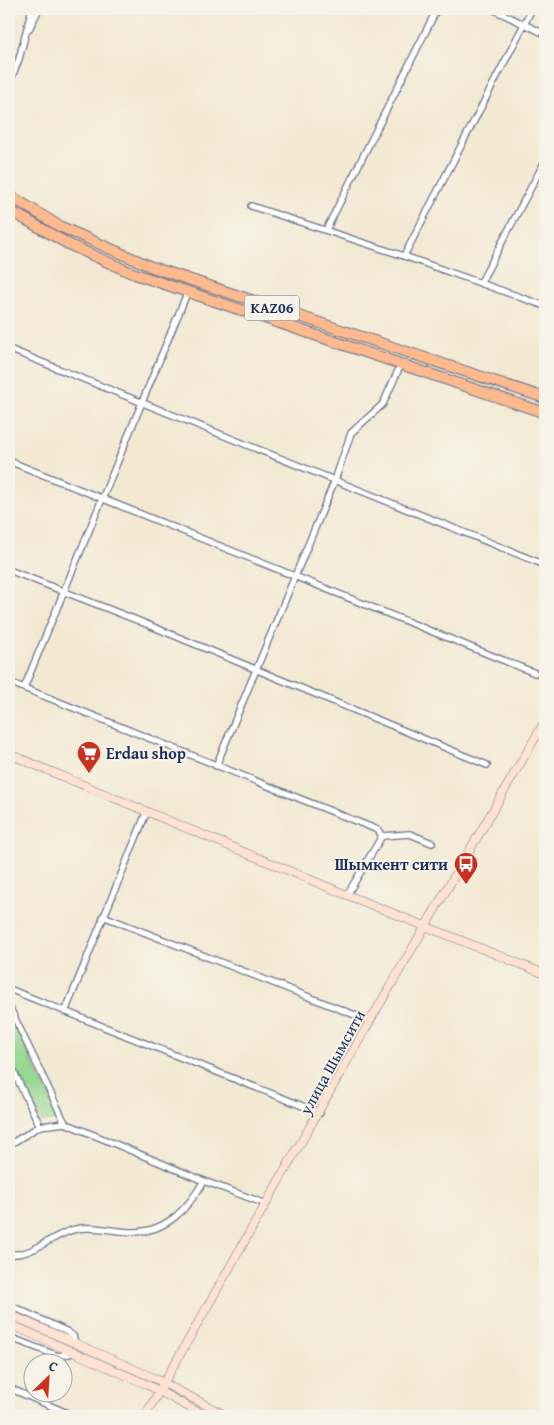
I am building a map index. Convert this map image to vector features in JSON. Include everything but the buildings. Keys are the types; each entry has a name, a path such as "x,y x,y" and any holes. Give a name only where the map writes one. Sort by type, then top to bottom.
{"highway":[{"name":"KАZ06","path":"9,194 59,226 152,267 545,398"},
{"name":"KАZ06","path":"9,210 50,235 132,273 545,413"}],"main road":[{"name":"улица Шымсити","path":"145,1416 320,1113 370,1021 545,721"},
{"path":"9,754 545,974"},
{"path":"9,1314 164,1382 228,1416"},
{"path":"9,1324 159,1391 205,1416"}],"street":[{"path":"9,84 32,9"},
{"path":"23,43 39,9"},
{"path":"326,230 437,9"},
{"path":"492,9 545,34"},
{"path":"404,256 532,9"},
{"path":"481,282 545,161"},
{"path":"251,206 481,282 545,306"},
{"path":"24,688 140,402 188,292"},
{"path":"9,349 545,565"},
{"path":"216,766 335,480 352,434 382,404 401,364"},
{"path":"9,461 535,673"},
{"path":"9,570 488,766"},
{"path":"9,682 378,830 382,836"},
{"path":"65,1012 147,811"},
{"path":"382,836 410,834 432,843"},
{"path":"347,894 382,836"},
{"path":"103,916 370,1021"},
{"path":"9,989 320,1113"},
{"path":"9,1006 65,1122"},
{"path":"9,1062 40,1126"},
{"path":"9,1145 40,1126 65,1122 204,1182 266,1204"},
{"path":"9,1254 24,1253 54,1236 76,1229 103,1228 134,1232 154,1229 177,1217 193,1201 204,1182"},
{"path":"9,1305 68,1332 73,1336 76,1345"},
{"path":"9,1337 58,1356 73,1353"},
{"path":"9,1388 74,1416"}],"green space":[{"path":"9,1016 59,1115 59,1120 42,1122 9,1055"}],"place":[{"name":"Erdau shop","path":"89,774"},
{"name":"Шымкент сити","path":"466,885"}]}
